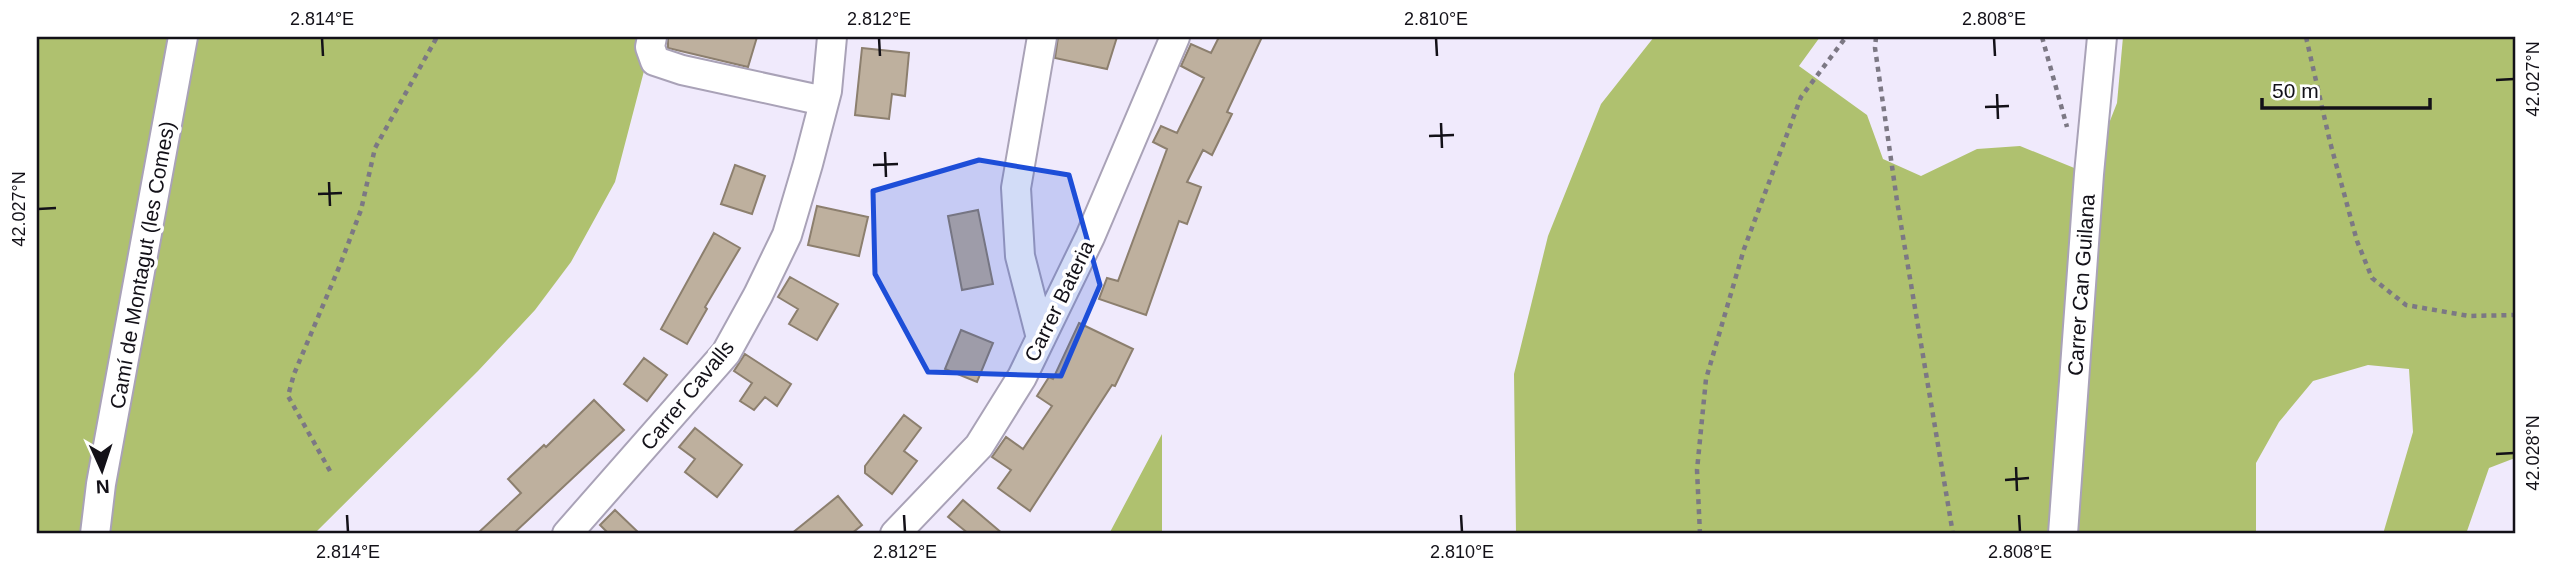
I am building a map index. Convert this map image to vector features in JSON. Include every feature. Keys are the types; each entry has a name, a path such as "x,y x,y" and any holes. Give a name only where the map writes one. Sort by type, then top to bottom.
{"street":[{"name":"Camí de Montagut (les Comes)","path":"95,534 183,37"},
{"path":"652,37 650,47 655,61 682,70 824,101"},
{"name":"Carrer Cavalls","path":"567,534 726,353 758,295 787,234 824,101 832,37"},
{"path":"1041,338 1020,256 1016,188 1042,37"},
{"name":"Carrer Bateria","path":"895,534 979,446 1022,377 1090,237 1175,37"},
{"name":"Carrer Can Guilana","path":"2063,534 2089,174 2102,37"}],"path":[{"path":"330,471 288,396 294,374 361,210 374,148 437,37"},
{"path":"1700,534 1697,470 1706,379 1744,249 1801,97 1846,37"},
{"path":"1876,37 1897,201 1953,534"},
{"path":"2042,37 2070,138"},
{"path":"2306,37 2330,142 2357,241 2372,278 2406,305 2469,316 2515,315"}],"highlighted area":[{"path":"979,160 1069,175 1100,285 1061,376 928,372 875,274 873,191"}],"green space":[{"path":"37,37 648,37 644,71 615,182 571,262 535,310 478,371 314,534 37,534"},
{"path":"1654,37 1820,37 1799,66 1867,115 1883,159 1921,176 1977,149 2020,146 2089,174 2117,103 2123,37 2515,37 2515,458 2489,468 2466,534 2383,534 2413,432 2409,369 2368,365 2313,381 2279,422 2256,463 2256,534 1516,534 1514,374 1548,236 1601,104"},
{"path":"1162,434 1162,534 1109,534"}],"building":[{"path":"668,37 757,37 748,67 668,48"},
{"path":"1058,37 1117,37 1107,69 1055,58"},
{"path":"1219,37 1262,37 1227,112 1232,114 1212,155 1203,150 1187,182 1201,187 1187,224 1179,221 1146,315 1099,299 1107,278 1118,281 1167,149 1153,142 1161,126 1177,133 1204,78 1181,66 1191,44 1211,53"},
{"path":"862,48 909,53 905,96 892,94 889,119 855,115"},
{"path":"735,165 765,176 752,214 721,204"},
{"path":"817,206 868,217 859,256 808,245"},
{"path":"978,210 993,284 962,290 948,216"},
{"path":"714,233 740,248 705,307 707,309 687,344 661,329"},
{"path":"790,277 838,304 817,340 789,324 798,309 778,297"},
{"path":"1079,323 1133,349 1115,386 1112,385 1030,511 998,488 1011,470 992,457 1006,437 1023,449 1052,406 1037,396 1049,377 1053,379"},
{"path":"961,330 993,343 977,382 945,369"},
{"path":"745,354 791,384 777,406 765,397 754,410 740,401 752,383 734,371"},
{"path":"644,358 667,375 647,401 624,384"},
{"path":"594,400 624,430 513,534 477,534 521,493 508,479 544,445 546,447"},
{"path":"904,415 921,428 904,451 917,461 892,494 865,473 865,466"},
{"path":"695,428 742,465 717,497 685,472 695,459 679,447"},
{"path":"838,496 862,525 851,534 791,534"},
{"path":"963,500 1003,534 969,534 948,517"},
{"path":"615,510 640,534 609,534 600,525"}]}
